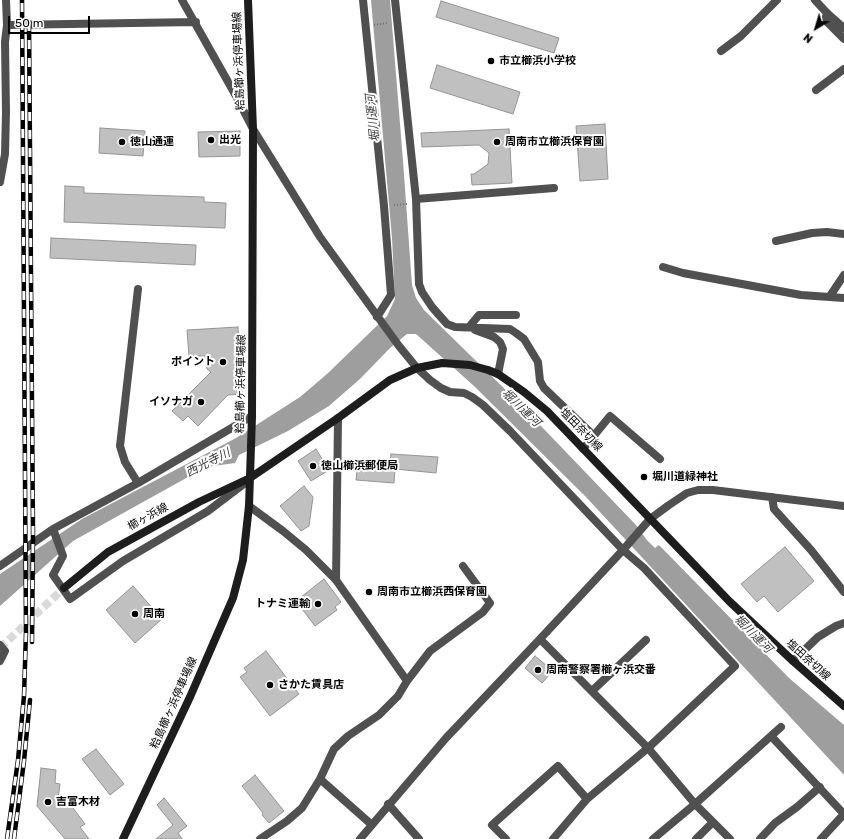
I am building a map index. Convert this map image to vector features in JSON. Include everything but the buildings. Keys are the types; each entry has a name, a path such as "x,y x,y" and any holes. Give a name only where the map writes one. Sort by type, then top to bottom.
{"street":[{"path":"0,182 5,154 6,0"},
{"path":"182,0 196,22 253,129 320,237 377,317 417,368 441,388 450,392 472,397 483,405 625,548 735,666 648,748 587,799 553,839"},
{"name":"粭島櫛ヶ浜停車場線","path":"123,839 190,697 233,598 243,560 249,506 252,416 253,129 248,0"},
{"path":"363,0 384,206 391,295 377,317"},
{"path":"395,0 416,198 419,284 422,292 432,307 447,324 455,327 510,329 524,339 538,362 540,381 544,388 594,436"},
{"path":"722,51 740,36 777,0"},
{"path":"815,0 844,28"},
{"path":"827,13 826,18 828,23 844,39"},
{"path":"6,24 196,22"},
{"path":"816,90 844,69"},
{"path":"416,198 554,188"},
{"path":"776,241 812,233 827,232 844,234"},
{"path":"663,267 682,273 801,295 844,298"},
{"path":"830,296 844,275"},
{"path":"138,290 120,446 125,462 138,483"},
{"path":"469,327 479,315 516,315"},
{"path":"469,327 494,337 500,342 503,349 498,374"},
{"name":"塩田奈切線","path":"250,478 338,418 390,380 417,368 442,363 470,365 488,370 498,374 524,392 547,411 648,522 729,601 844,706"},
{"path":"0,566 53,529 138,483 252,416"},
{"path":"583,449 610,416 660,459"},
{"path":"336,580 338,418"},
{"path":"53,529 63,556 53,575 70,599 123,561 208,511 250,478"},
{"name":"櫛ヶ浜線","path":"64,588 108,552 199,502 250,478"},
{"path":"360,839 388,804 446,738 648,522 687,493 698,490 713,490 844,506"},
{"path":"772,497 774,509 811,550 844,592"},
{"path":"249,506 283,531 336,580 406,681"},
{"path":"260,839 287,821 302,808 320,779 334,750 348,736 379,715 398,696 406,681 430,651 483,612 490,603 463,566"},
{"path":"793,661 818,637 844,623"},
{"path":"540,639 648,748 695,804 730,839"},
{"path":"592,691 646,640"},
{"path":"0,645 5,651 0,661"},
{"path":"653,839 695,804 781,727"},
{"path":"771,736 820,786 844,814 821,839"},
{"path":"506,839 492,825 558,766 587,799"},
{"path":"320,779 372,825"},
{"path":"760,839 775,823 797,807 820,786"},
{"path":"388,804 419,839"},
{"path":"696,839 713,822"}],"path":[{"path":"371,25 393,22"},
{"path":"388,206 408,204"}],"water":[{"path":"371,0 390,0 412,285 416,298 424,310 518,402 636,525 646,539 655,548 659,545 789,678 844,725 844,775 586,497 474,386 416,334 407,334 390,348 361,378 329,406 288,431 239,455 235,463 206,467 73,541 0,606 0,574 82,519 236,438 300,397 327,374 387,316 395,299 392,238"}],"tunnel":[{"path":"0,648 64,588"}],"railway":[{"path":"7,839 18,760 24,696 26,632 22,0"},
{"path":"29,22 33,533 32,642"},
{"path":"14,839 30,700"}],"place":[{"name":"市立櫛浜小学校","path":"491,61"},
{"name":"出光","path":"211,140"},
{"name":"徳山通運","path":"122,142"},
{"name":"周南市立櫛浜保育園","path":"497,142"},
{"name":"ポイント","path":"223,362"},
{"name":"イソナガ","path":"201,402"},
{"name":"徳山櫛浜郵便局","path":"313,466"},
{"name":"堀川道緑神社","path":"644,477"},
{"name":"周南市立櫛浜西保育園","path":"369,592"},
{"name":"トナミ運輸","path":"318,604"},
{"name":"周南","path":"135,614"},
{"name":"周南警察署櫛ヶ浜交番","path":"538,670"},
{"name":"さかた賃具店","path":"270,685"},
{"name":"吉富木材","path":"48,802"}],"water label":[{"name":"堀川運河","path":"373,118"},
{"name":"堀川運河","path":"521,408"},
{"name":"西光寺川","path":"208,463"},
{"name":"堀川運河","path":"753,634"}]}
